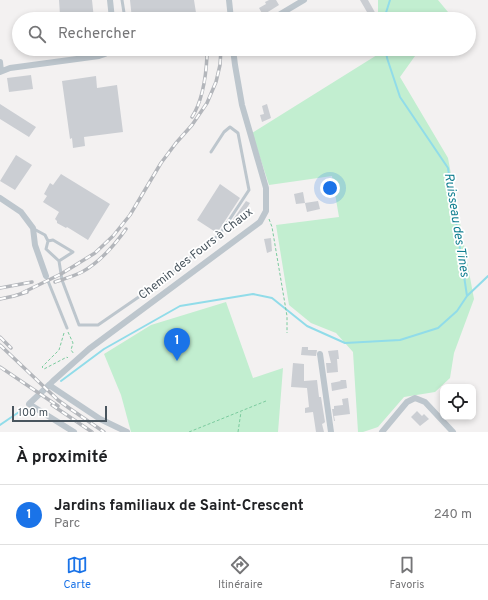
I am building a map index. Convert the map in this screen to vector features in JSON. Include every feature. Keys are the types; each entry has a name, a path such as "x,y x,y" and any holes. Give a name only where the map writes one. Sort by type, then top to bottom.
{"street":[{"path":"110,0 111,12"},
{"path":"228,0 230,12"},
{"path":"284,12 304,0"},
{"path":"0,62 0,71 10,68 99,56"},
{"name":"Chemin des Fours à Chaux","path":"74,432 29,404 89,349 260,222 266,211 266,188 242,105 234,56"},
{"path":"0,198 20,212 33,228 35,245 46,276"},
{"path":"320,354 332,432"},
{"path":"49,385 100,419 127,432"},
{"path":"382,432 407,402 414,398 425,402 453,432"}],"lane":[{"path":"122,0 124,12"},
{"path":"33,228 45,235 48,241 46,249 59,261 62,280 79,325 98,325 159,283 220,234 249,190 238,133 230,128 224,132 211,152"},
{"path":"48,241 53,240 73,252 59,261"},
{"path":"46,276 67,328"}],"path":[{"path":"266,211 272,227 281,279 287,316 287,333"},
{"path":"67,328 73,343 71,350 73,352"},
{"path":"67,328 59,350 42,367 44,369 67,357 69,359"},
{"path":"189,432 266,401"},
{"path":"238,432 241,411"}],"green space":[{"path":"378,0 438,0 448,12 378,12"},
{"path":"375,56 415,56 400,77 448,158 474,299 454,353 450,378 444,384 440,384 440,387 435,392 404,397 378,427 363,432 358,432 353,352 336,333 311,323 289,305 276,225 339,217 332,176 269,185 252,133"},
{"path":"226,302 253,378 283,368 278,432 131,432 121,395 104,354 151,325"}],"building":[{"path":"59,0 92,0 93,12 60,12"},
{"path":"130,0 194,0 196,12 131,12"},
{"path":"269,0 276,0 279,5 268,12 261,12 259,8 266,4 265,2"},
{"path":"360,0 368,0 375,12 367,12"},
{"path":"31,75 33,89 9,92 7,78"},
{"path":"96,76 97,88 117,85 123,132 84,137 85,146 73,148 72,138 70,139 62,81"},
{"path":"0,104 36,127 29,137 0,119"},
{"path":"267,104 271,118 262,122 260,115 264,114 262,106"},
{"path":"16,155 32,165 15,190 0,181"},
{"path":"61,174 110,204 88,240 67,227 66,228 57,223 55,219 59,212 43,202 47,196 44,194 50,183 53,185"},
{"path":"220,184 240,198 217,233 197,220"},
{"path":"303,192 305,203 296,204 294,194"},
{"path":"246,201 250,203 237,224 232,221"},
{"path":"318,201 320,209 307,212 305,203"},
{"path":"271,238 272,251 267,253 264,239"},
{"path":"302,347 308,347 308,350 317,350 316,356 301,355"},
{"path":"338,350 338,372 327,373 326,363 331,363 328,351"},
{"path":"293,363 304,364 304,381 317,380 319,397 321,397 325,422 322,424 324,432 316,432 313,412 305,413 305,408 309,407 307,388 291,387"},
{"path":"340,380 346,380 347,388 332,391 331,383 341,381"},
{"path":"348,398 350,414 334,416 334,421 332,409 334,409 334,406 343,405 342,399"},
{"path":"417,411 422,416 424,414 429,419 420,426 411,417"}],"waterway":[{"name":"Ruisseau des Tines","path":"386,12 390,0"},
{"name":"Ruisseau des Tines","path":"387,56 400,97 448,168 467,296"},
{"path":"61,381 104,349 180,306 253,294 272,298 307,326 345,343 400,340 438,328 457,311 467,296 488,276"},
{"path":"0,425 22,410"}],"railway":[{"path":"192,117 199,103 205,80 207,56"},
{"path":"22,293 61,274 95,253 113,236 130,215 161,163 192,125 207,103 216,82 221,56"},
{"path":"55,282 89,268 112,247 126,229"},
{"path":"0,288 32,282"},
{"path":"0,299 27,292"},
{"path":"0,337 11,348"},
{"path":"0,345 58,400 104,432"},
{"path":"0,367 58,406"},
{"path":"52,405 92,432"}],"place":[{"name":"Jardins familiaux de Saint-Crescent","path":"177,361"}]}
